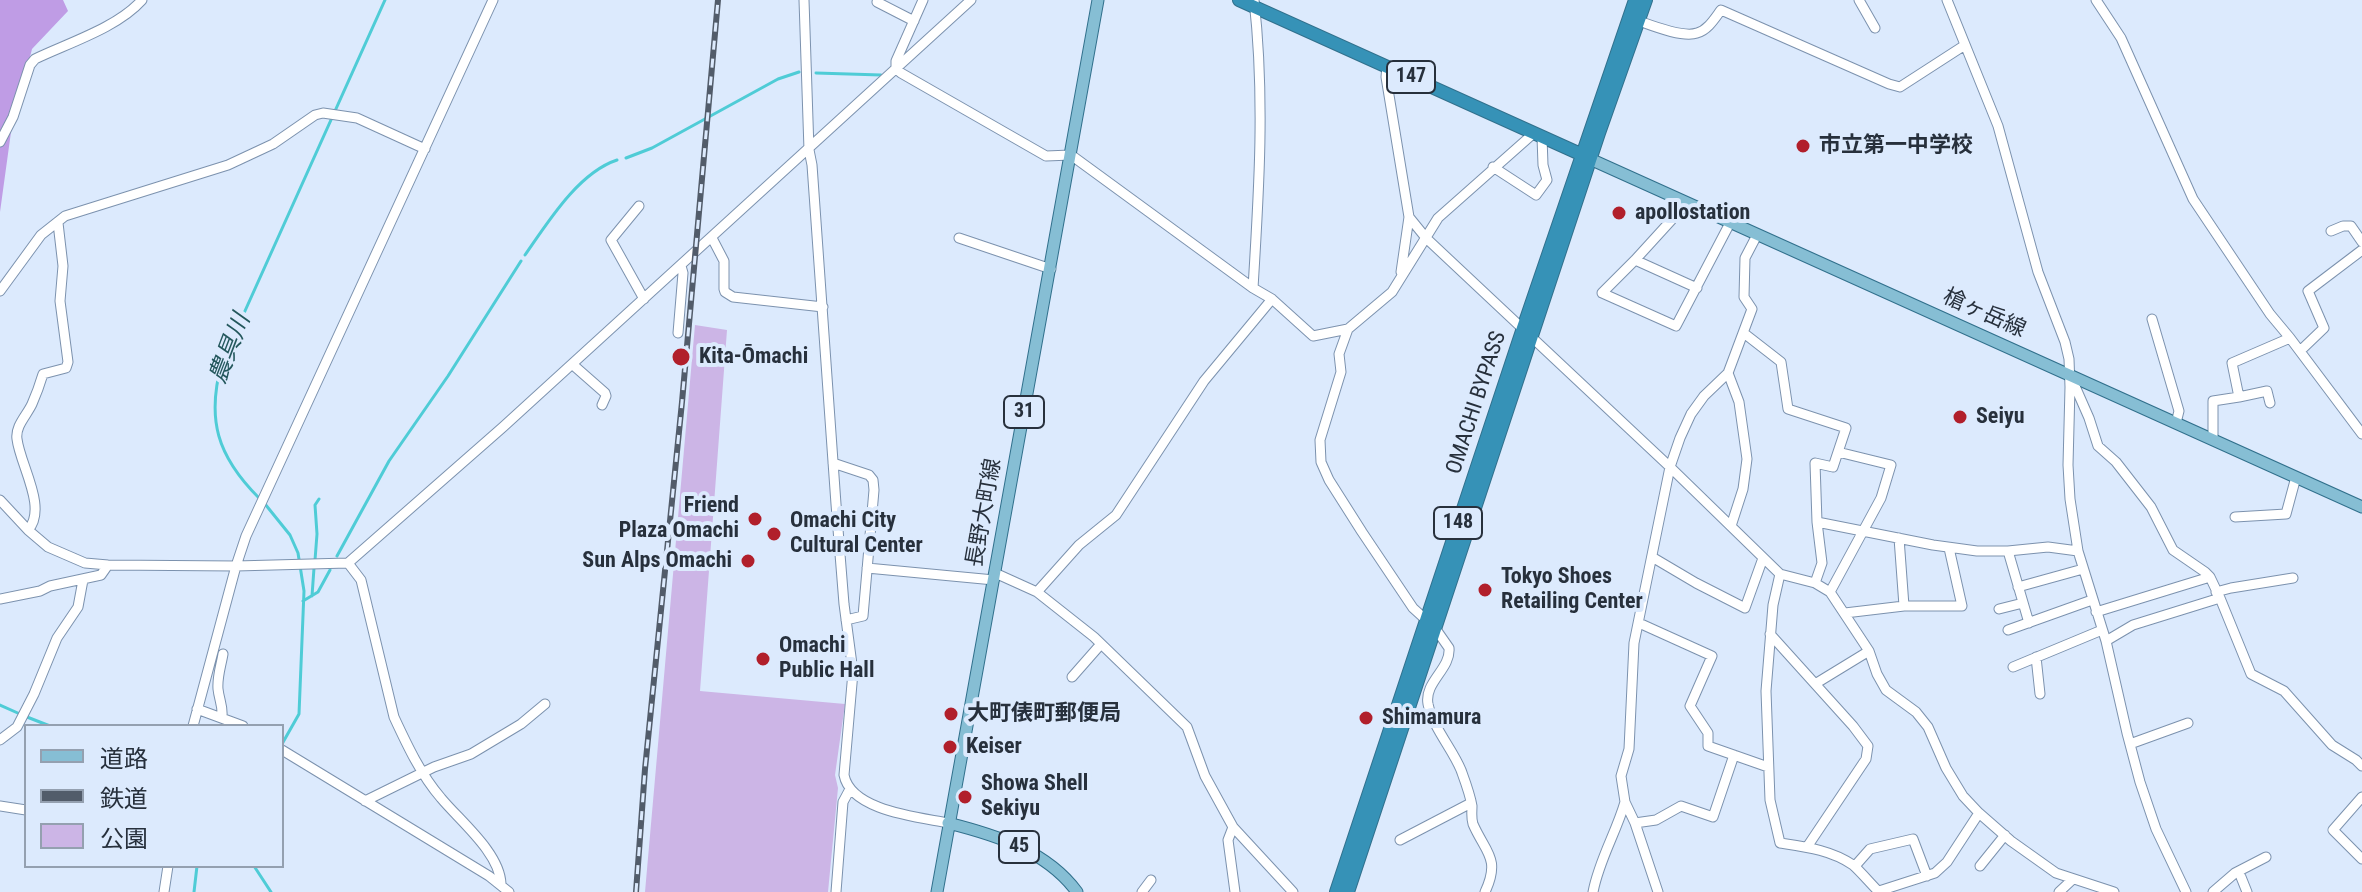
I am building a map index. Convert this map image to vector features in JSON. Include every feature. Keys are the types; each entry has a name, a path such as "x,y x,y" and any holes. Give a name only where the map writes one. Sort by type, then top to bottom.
{"highway":[{"name":"147","path":"1239,0 1254,4 1586,157"},
{"path":"1586,157 1635,0"},
{"path":"1586,157 1646,0"},
{"name":"OMACHI BYPASS","path":"1336,892 1430,624 1586,157"},
{"name":"OMACHI BYPASS","path":"1348,892 1430,624"}],"main road":[{"name":"長野大町線","path":"937,892 1098,0"},
{"name":"槍ヶ岳線","path":"1586,157 2362,507"},
{"name":"45","path":"948,823 1001,838 1038,856 1067,878 1077,892"}],"street":[{"path":"0,142 35,59 118,20 142,0"},
{"path":"193,724 236,566 258,510 493,0"},
{"path":"804,0 809,150 846,620 853,672 844,775 850,789 865,800 890,811 948,823"},
{"path":"878,0 914,21"},
{"path":"896,69 896,61 923,0"},
{"path":"0,500 48,547 74,560 108,565 348,563 712,238 971,0"},
{"path":"1859,0 1875,28"},
{"path":"1947,0 1998,126 2038,272 2065,342 2069,374 2070,499 2078,551 2106,641 2130,744 2156,829 2186,892"},
{"path":"2096,0 2121,38 2193,199 2270,314 2362,434"},
{"path":"1253,288 1262,134 1254,4"},
{"path":"1639,21 1676,33 1696,34 1710,24 1721,10 1900,87 1965,45"},
{"path":"1387,66 1386,77 1409,217 1400,276"},
{"path":"896,69 1046,156 1071,155 1272,299 1313,336 1348,329 1392,292 1438,218 1493,167 1538,135 1547,180 1536,195 1493,167"},
{"path":"0,291 41,235 65,216 228,165 273,144 307,119 323,113 357,118 425,149"},
{"path":"1687,203 1602,293 1676,326 1730,223"},
{"path":"639,206 611,240 644,299"},
{"path":"1409,217 1426,238 1780,574 1815,583 1830,592 1869,651 1886,690 1916,712 1928,727 1946,768 1963,796 1979,813 2056,873 2114,892"},
{"path":"28,530 36,511 16,431 33,402 43,374 63,371 68,362 60,301 63,266 58,223"},
{"path":"2331,231 2351,226 2362,242"},
{"path":"1658,892 1625,802 1621,776 1629,749 1634,643 1670,467 1691,414 1704,396 1728,373 1745,334 1752,309 1744,297 1745,258 1757,235"},
{"path":"712,238 724,261 724,289 728,295 823,307"},
{"path":"959,238 1051,269"},
{"path":"2300,351 2324,328 2308,291 2362,250"},
{"path":"1635,260 1697,288"},
{"path":"678,333 681,266"},
{"path":"1037,592 1079,545 1116,515 1204,381 1272,299"},
{"path":"2152,319 2179,411 2176,423"},
{"path":"1348,329 1339,354 1341,372 1320,440 1321,462 1329,480 1413,608 1449,648 1449,654 1430,690 1428,703 1433,720 1460,768 1471,803 1472,822 1492,858 1490,881 1485,892"},
{"path":"1745,334 1781,362 1788,409 1846,428 1833,467 1815,463 1822,563 1815,583"},
{"path":"2239,397 2232,363 2290,338"},
{"path":"572,364 605,393 602,405"},
{"path":"1728,373 1739,402 1747,459 1743,489 1731,526"},
{"path":"2069,374 2098,446 2116,462 2151,507 2173,550 2210,577 2251,674 2284,691 2332,745 2362,766"},
{"path":"2213,440 2213,401 2267,391 2270,403"},
{"path":"1830,592 1881,498 1891,465 1838,452"},
{"path":"833,463 869,475 874,490 863,616 846,620"},
{"path":"2235,517 2286,514 2296,477"},
{"path":"1817,522 1949,548 2008,551 2048,547 2078,551"},
{"path":"1899,538 1904,606"},
{"path":"1845,613 1904,606 1962,606 1949,548"},
{"path":"2008,551 2029,623"},
{"path":"1652,557 1745,608 1763,558"},
{"path":"348,563 361,580 394,717 408,747 440,798 470,828 491,857 501,884"},
{"path":"0,599 101,575 108,565"},
{"path":"867,568 994,576 1037,592 1101,644 1187,727 1205,776 1233,827 1293,892"},
{"path":"2018,587 2083,569"},
{"path":"1780,574 1773,605 1766,691 1770,800 1780,843 1819,849 1855,866 1879,892 1935,873 1947,862 1979,813"},
{"path":"2096,612 2210,577"},
{"path":"2106,641 2133,625 2231,588 2293,578"},
{"path":"0,740 17,727 57,638 78,607 83,580"},
{"path":"2008,630 2092,600"},
{"path":"1999,609 2023,603"},
{"path":"1639,623 1712,656 1690,706 1708,733 1708,746 1768,767"},
{"path":"2013,667 2102,630"},
{"path":"1770,634 1868,746 1866,759 1807,847"},
{"path":"1072,677 1101,644"},
{"path":"1815,684 1869,651"},
{"path":"222,716 218,679 223,654"},
{"path":"2036,657 2040,694"},
{"path":"365,801 445,762 471,754 499,738 545,704"},
{"path":"197,709 239,724"},
{"path":"2130,744 2188,723"},
{"path":"17,727 24,732"},
{"path":"284,751 501,884 509,892"},
{"path":"1635,823 1656,820 1681,806 1713,817 1734,755"},
{"path":"836,892 843,802 850,789"},
{"path":"2362,797 2333,830 2362,859"},
{"path":"1593,892 1599,865 1625,802"},
{"path":"1400,840 1471,803"},
{"path":"0,806 24,810"},
{"path":"1233,827 1228,840 1235,892"},
{"path":"1980,866 2005,835"},
{"path":"1855,866 1870,849 1913,839 1927,876"},
{"path":"2213,892 2235,873 2266,857"},
{"path":"164,892 168,868"},
{"path":"2241,877 2247,892"},
{"path":"2059,892 2073,879"},
{"path":"1142,892 1151,880"}],"green space":[{"path":"695,325 727,330 700,691 845,704 835,775 838,788 828,892 645,892"}],"shaded area":[{"path":"0,0 63,0 68,11 32,49 11,132 0,212"}],"waterway":[{"name":"農具川","path":"259,498 233,467 219,436 215,401 222,362 385,0"},
{"path":"626,158 652,148 778,79 799,72"},
{"path":"816,73 881,75"},
{"path":"525,255 577,187 603,166 617,160"},
{"path":"337,556 389,461 448,376 521,261"},
{"path":"315,560 315,505 319,499"},
{"name":"農具川","path":"265,504 290,535 298,553 304,591 299,714 284,740"},
{"path":"312,596 314,568"},
{"path":"303,601 318,592 330,570"},
{"path":"0,705 20,714"},
{"path":"27,717 45,724"},
{"name":"農具川","path":"194,892 197,868"},
{"path":"255,868 271,892"}],"railway":[{"path":"636,892 718,0"}],"place":[{"name":"市立第一中学校","path":"1803,146"},
{"name":"apollostation","path":"1619,213"},
{"name":"Kita-Ōmachi","path":"681,357"},
{"name":"Seiyu","path":"1960,417"},
{"name":"Friend Plaza Omachi","path":"755,519"},
{"name":"Omachi City Cultural Center","path":"774,534"},
{"name":"Sun Alps Omachi","path":"748,561"},
{"name":"Tokyo Shoes Retailing Center","path":"1485,590"},
{"name":"Omachi Public Hall","path":"763,659"},
{"name":"大町俵町郵便局","path":"951,714"},
{"name":"Shimamura","path":"1366,718"},
{"name":"Keiser","path":"950,747"},
{"name":"Showa Shell Sekiyu","path":"965,797"}]}
